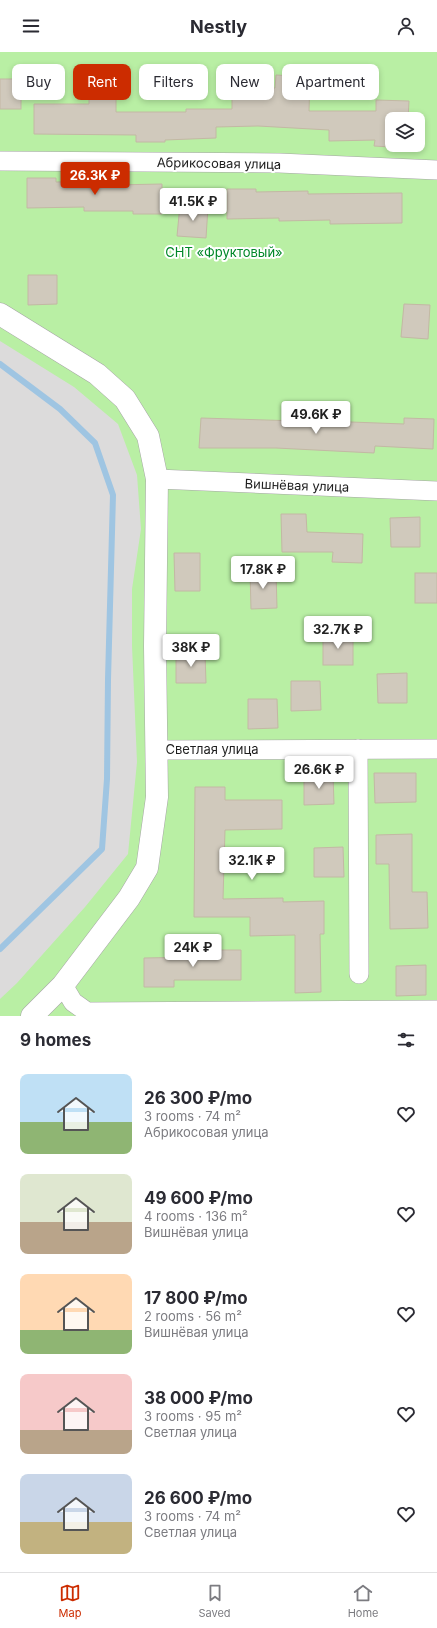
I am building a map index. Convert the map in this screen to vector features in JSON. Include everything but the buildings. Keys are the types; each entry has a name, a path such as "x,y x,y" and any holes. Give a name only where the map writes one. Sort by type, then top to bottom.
{"street":[{"name":"Абрикосовая улица","path":"0,161 279,163 437,170"},
{"path":"0,314 97,374 125,399 148,436 157,480 155,638 157,797 146,868 129,898 63,985 32,1016"},
{"name":"Вишнёвая улица","path":"157,480 437,491"},
{"path":"358,749 359,974"},
{"name":"Светлая улица","path":"156,750 437,749"},
{"path":"63,985 73,1002 87,1012 437,1010"}],"shaded area":[{"name":"СНТ «Фруктовый»","path":"0,52 437,52 437,1016 0,1016"}],"green space":[{"name":"СНТ «Фруктовый»","path":"0,52 437,52 437,1016 0,1016 0,999 17,983 85,907 128,854 137,762 132,646 132,589 141,529 137,475 118,424 74,387 0,341"}],"waterway":[{"path":"0,364 60,409 95,443 113,495 107,779 102,849 0,949"}]}
